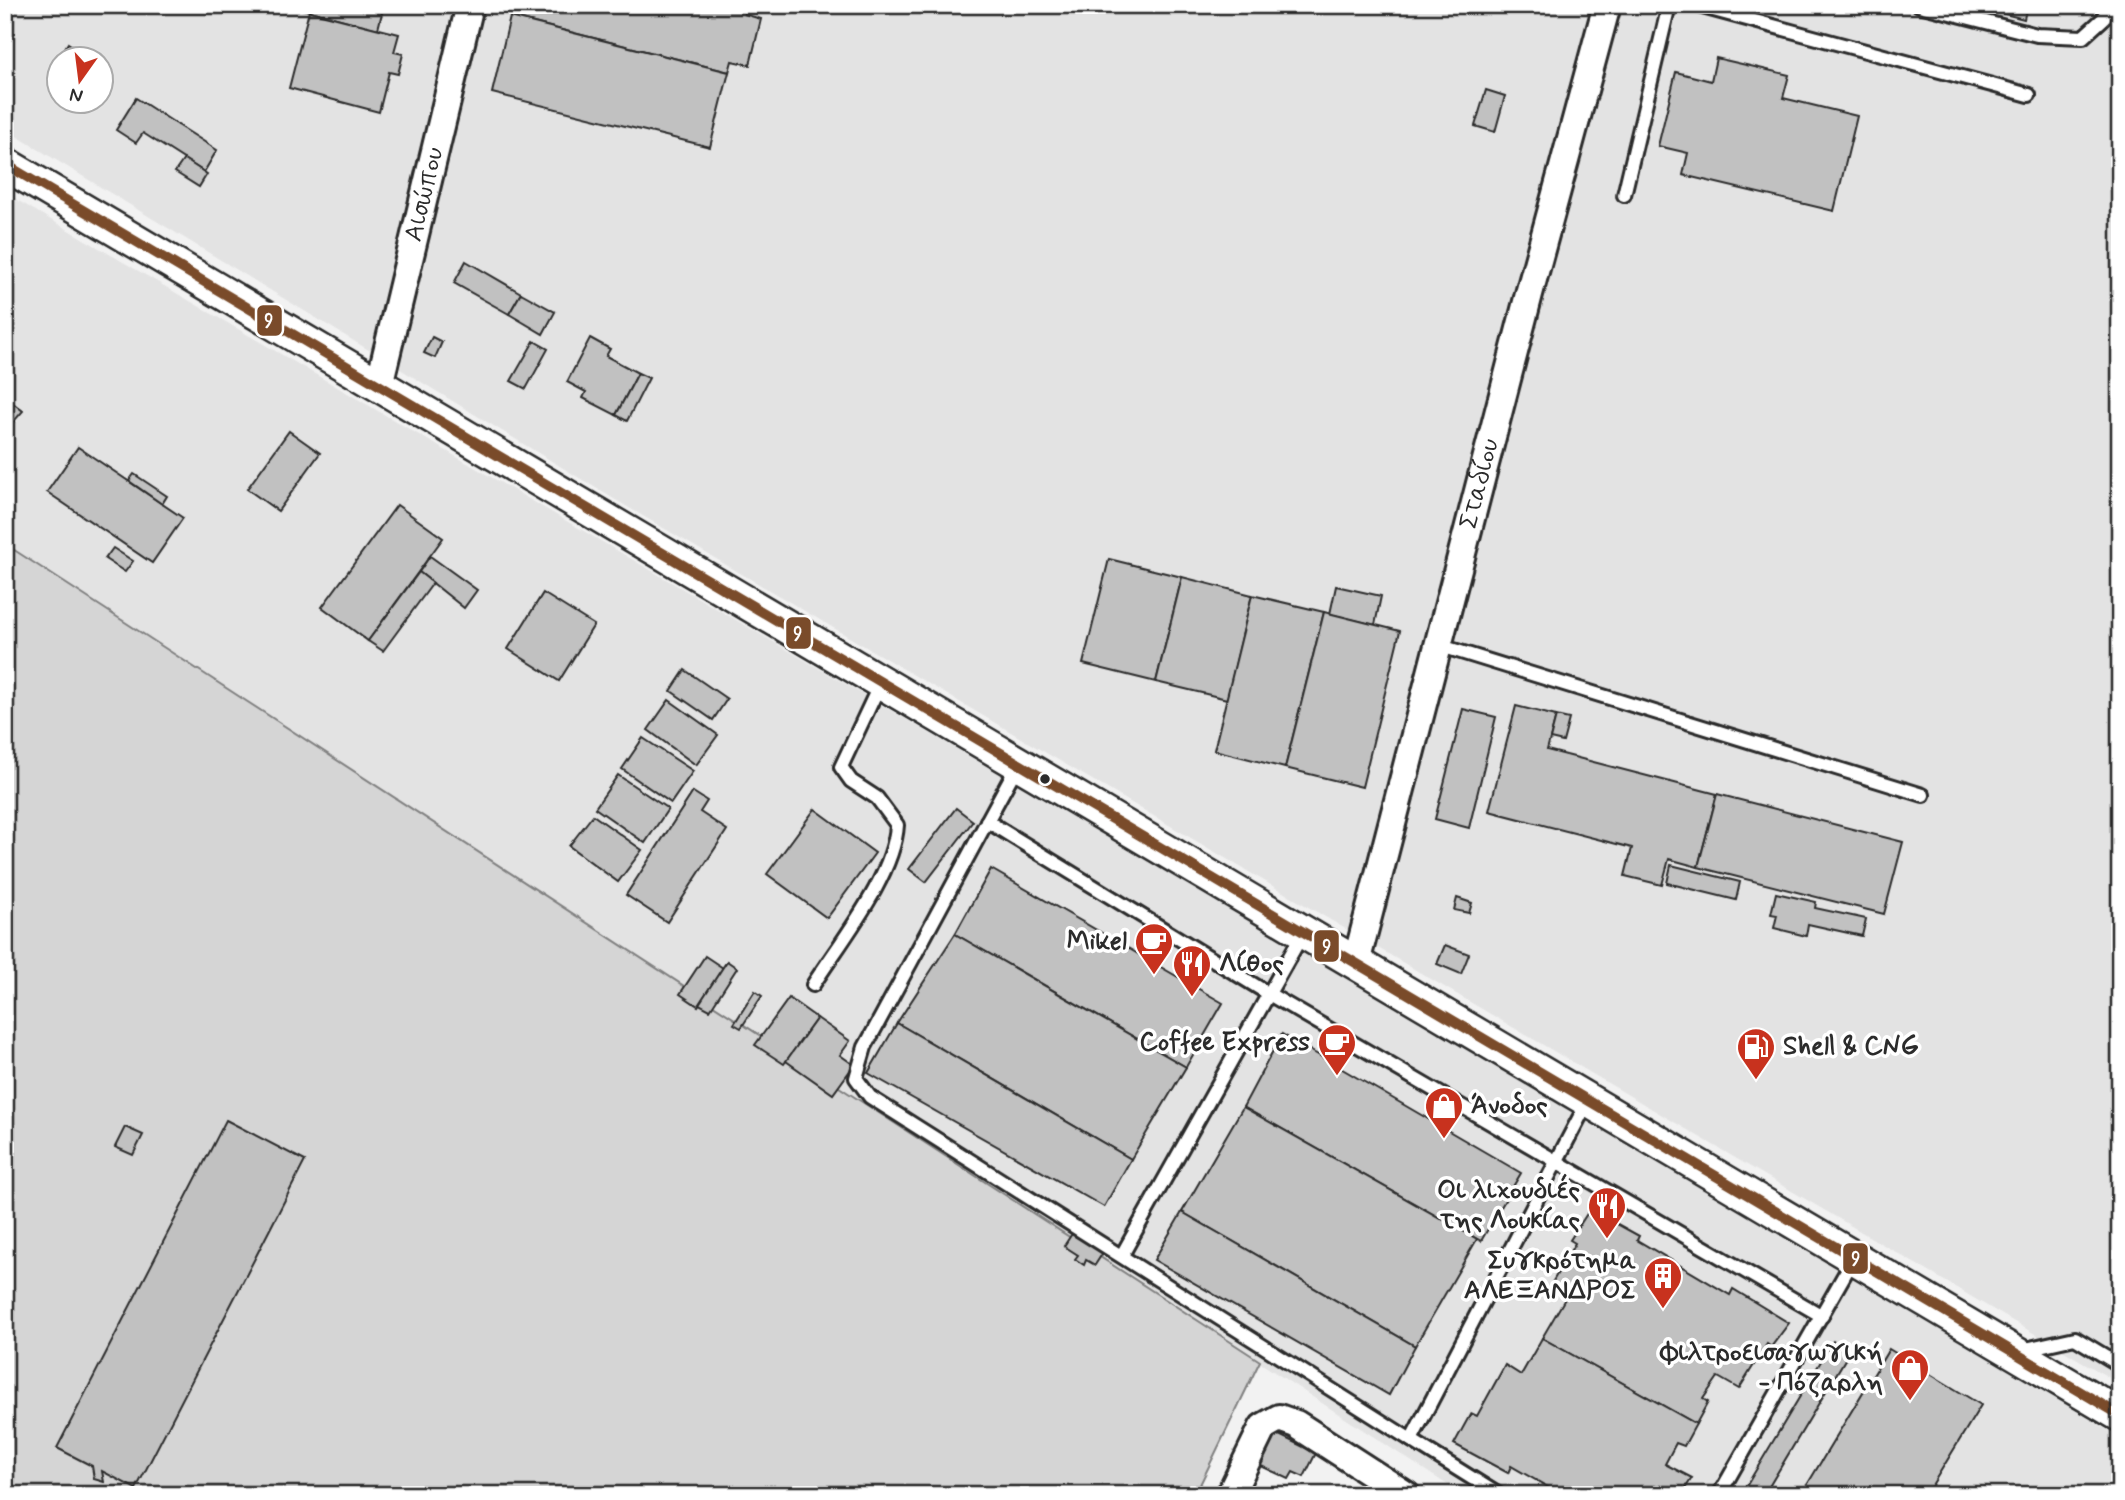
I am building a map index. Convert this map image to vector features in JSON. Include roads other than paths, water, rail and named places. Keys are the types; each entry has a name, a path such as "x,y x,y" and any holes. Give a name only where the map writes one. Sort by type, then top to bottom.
{"street":[{"name":"Αισώπου","path":"379,385 470,5"},
{"name":"Σταδίου","path":"1356,963 1437,645 1607,5"},
{"path":"5,164 2120,1415"},
{"path":"1230,1495 1263,1427 1279,1418 1296,1424 1406,1495"}],"lane":[{"path":"1624,195 1669,5"},
{"path":"1695,5 2029,95"},
{"path":"1919,5 2037,36 2083,37 2104,18 2107,5"},
{"path":"1437,645 1923,794"},
{"path":"813,985 886,871 896,839 897,825 877,799 850,781 841,767 881,682"},
{"path":"1018,764 865,1047 856,1078 870,1097 1499,1495"},
{"path":"987,821 1269,995 1822,1315"},
{"path":"1122,1255 1304,933"},
{"path":"1410,1440 1588,1101"},
{"path":"1719,1495 1854,1258"},
{"path":"2013,1352 2075,1338 2120,1365"}],"place":[{"name":"Mikel","path":"1154,976"},
{"name":"Λίθος","path":"1192,998"},
{"name":"Coffee Express","path":"1337,1077"},
{"name":"Shell & CNG","path":"1756,1081"},
{"name":"Άνοδος","path":"1444,1140"},
{"name":"Οι λιχουδιές της Λουκίας","path":"1607,1240"},
{"name":"Συγκρότημα ΑΛΕΞΑΝΔΡΟΣ","path":"1663,1310"},
{"name":"Φιλτροεισαγωγική - Πόζαρλη","path":"1910,1402"}]}
